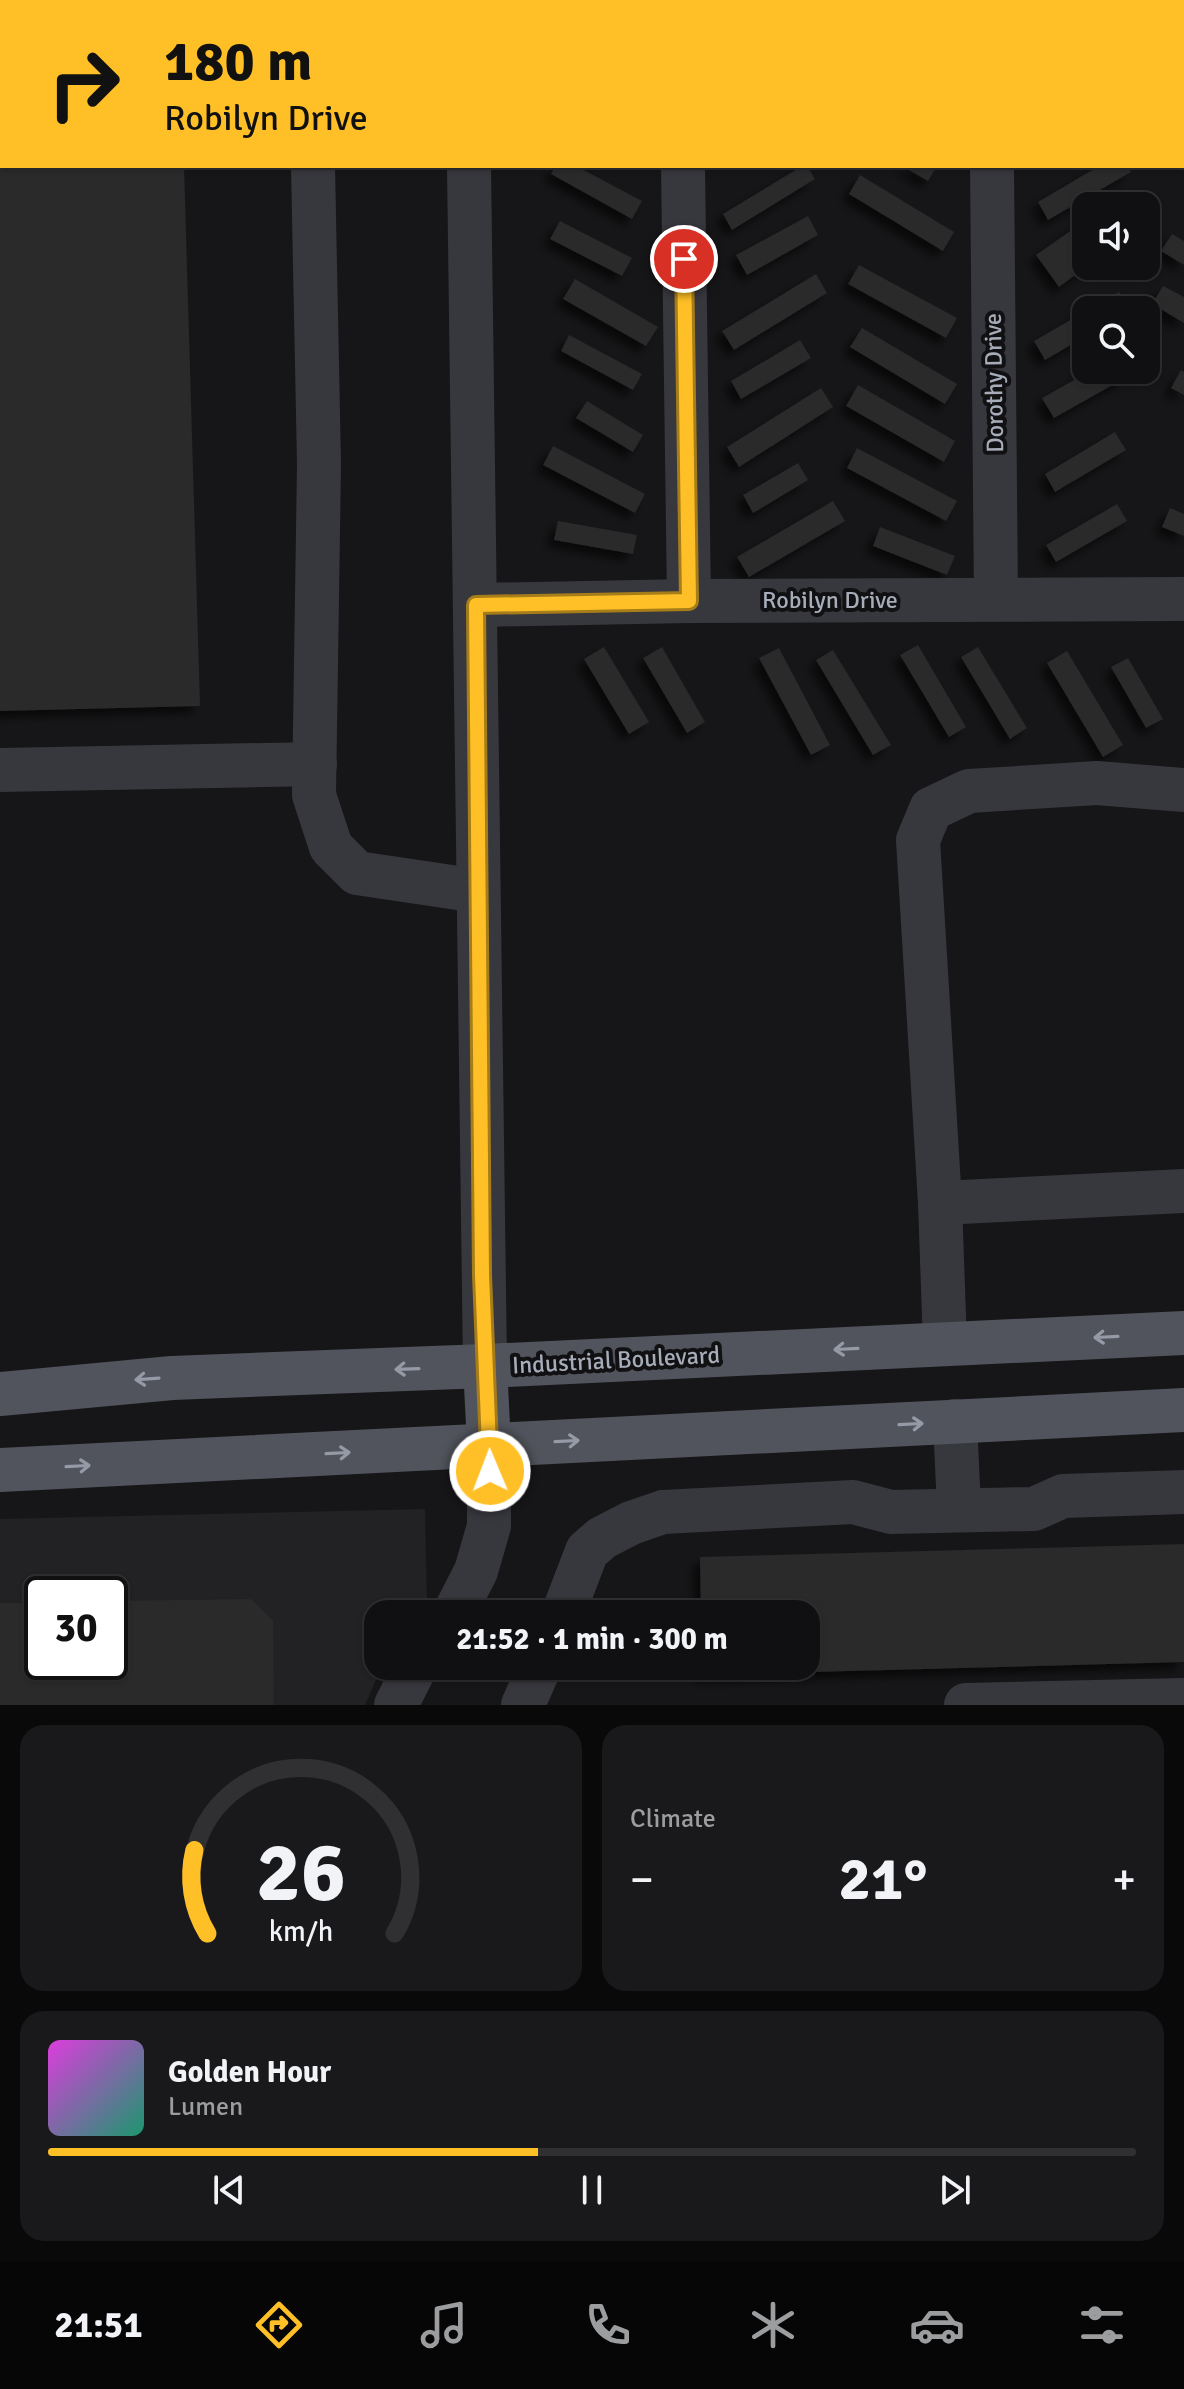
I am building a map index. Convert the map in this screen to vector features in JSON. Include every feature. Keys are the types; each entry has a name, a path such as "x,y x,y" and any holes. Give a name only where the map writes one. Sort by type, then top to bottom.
{"main road":[{"name":"Industrial Boulevard","path":"0,1394 172,1378 1184,1333"},
{"path":"485,1366 489,1445"},
{"path":"0,1470 1184,1410"}],"street":[{"path":"313,168 319,464 314,795 331,847 357,873 478,891"},
{"path":"469,168 485,1366"},
{"path":"683,168 689,601"},
{"name":"Dorothy Drive","path":"992,168 996,599"},
{"name":"Robilyn Drive","path":"476,605 1184,599"},
{"path":"0,770 315,764"},
{"path":"945,1344 940,1203 918,840 931,809 969,791 1097,783 1184,790"},
{"path":"940,1203 1184,1191"},
{"path":"955,1421 959,1509"},
{"path":"461,1600 476,1571 489,1526 489,1445"},
{"path":"568,1600 587,1551 602,1538 631,1523 663,1512 853,1502 891,1512 1034,1509 1063,1496 1184,1492"},
{"path":"396,1705 409,1680"},
{"path":"523,1705 534,1680"},
{"path":"966,1705 1184,1700"}],"shaded area":[{"path":"425,1509 427,1600 364,1600 364,1680 376,1680 365,1705 0,1705 0,1519"}],"building":[{"path":"0,168 184,168 200,706 0,711"},
{"path":"554,168 580,168 642,201 632,219 551,174"},
{"path":"799,168 808,168 815,179 732,230 723,214"},
{"path":"905,168 936,168 928,181"},
{"path":"1096,168 1128,168 1131,172 1096,192 1072,192 1072,206 1048,220 1038,202"},
{"path":"860,175 954,232 943,251 849,194"},
{"path":"808,216 818,235 747,275 736,255"},
{"path":"560,221 632,258 622,276 550,239"},
{"path":"1072,230 1072,277 1059,287 1036,255"},
{"path":"1172,234 1184,241 1184,265 1161,251"},
{"path":"859,265 957,318 946,338 848,284"},
{"path":"816,274 827,293 734,350 722,331"},
{"path":"575,279 658,327 646,346 563,299"},
{"path":"1163,286 1184,297 1184,323 1160,309 1160,296 1157,296"},
{"path":"1072,319 1072,344 1045,360 1034,341"},
{"path":"862,328 957,384 945,404 850,347"},
{"path":"569,335 642,374 633,390 561,351"},
{"path":"800,340 811,358 741,399 731,381"},
{"path":"1181,370 1184,372 1184,395 1171,388"},
{"path":"1072,381 1072,384 1114,384 1054,418 1042,398"},
{"path":"858,385 955,441 944,462 846,406"},
{"path":"821,388 833,407 739,467 727,447"},
{"path":"587,401 643,435 633,452 576,418"},
{"path":"1115,432 1126,450 1055,492 1045,474"},
{"path":"553,446 645,494 635,513 543,465"},
{"path":"857,448 957,501 946,521 847,468"},
{"path":"798,463 808,480 753,513 743,495"},
{"path":"833,501 845,521 749,577 737,557"},
{"path":"1117,504 1127,521 1056,562 1046,545"},
{"path":"1170,508 1184,514 1184,536 1162,527"},
{"path":"558,521 637,535 633,554 554,540"},
{"path":"880,527 955,556 947,575 873,546"},
{"path":"918,645 966,727 949,737 900,655"},
{"path":"604,647 649,722 629,734 584,659"},
{"path":"662,647 705,722 687,733 643,658"},
{"path":"978,647 1027,728 1010,739 961,657"},
{"path":"779,648 830,745 811,755 759,658"},
{"path":"833,650 891,745 873,755 816,660"},
{"path":"1067,651 1123,745 1103,757 1047,663"},
{"path":"1128,658 1163,719 1146,728 1111,667"},
{"path":"1184,1544 1184,1662 820,1672 820,1600 701,1600 700,1557"},
{"path":"251,1599 273,1621 274,1705 0,1705 0,1603 24,1603 24,1680 128,1680 128,1601"}],"route":[{"path":"490,1471 482,1275 476,605 689,601 684,259"}]}
